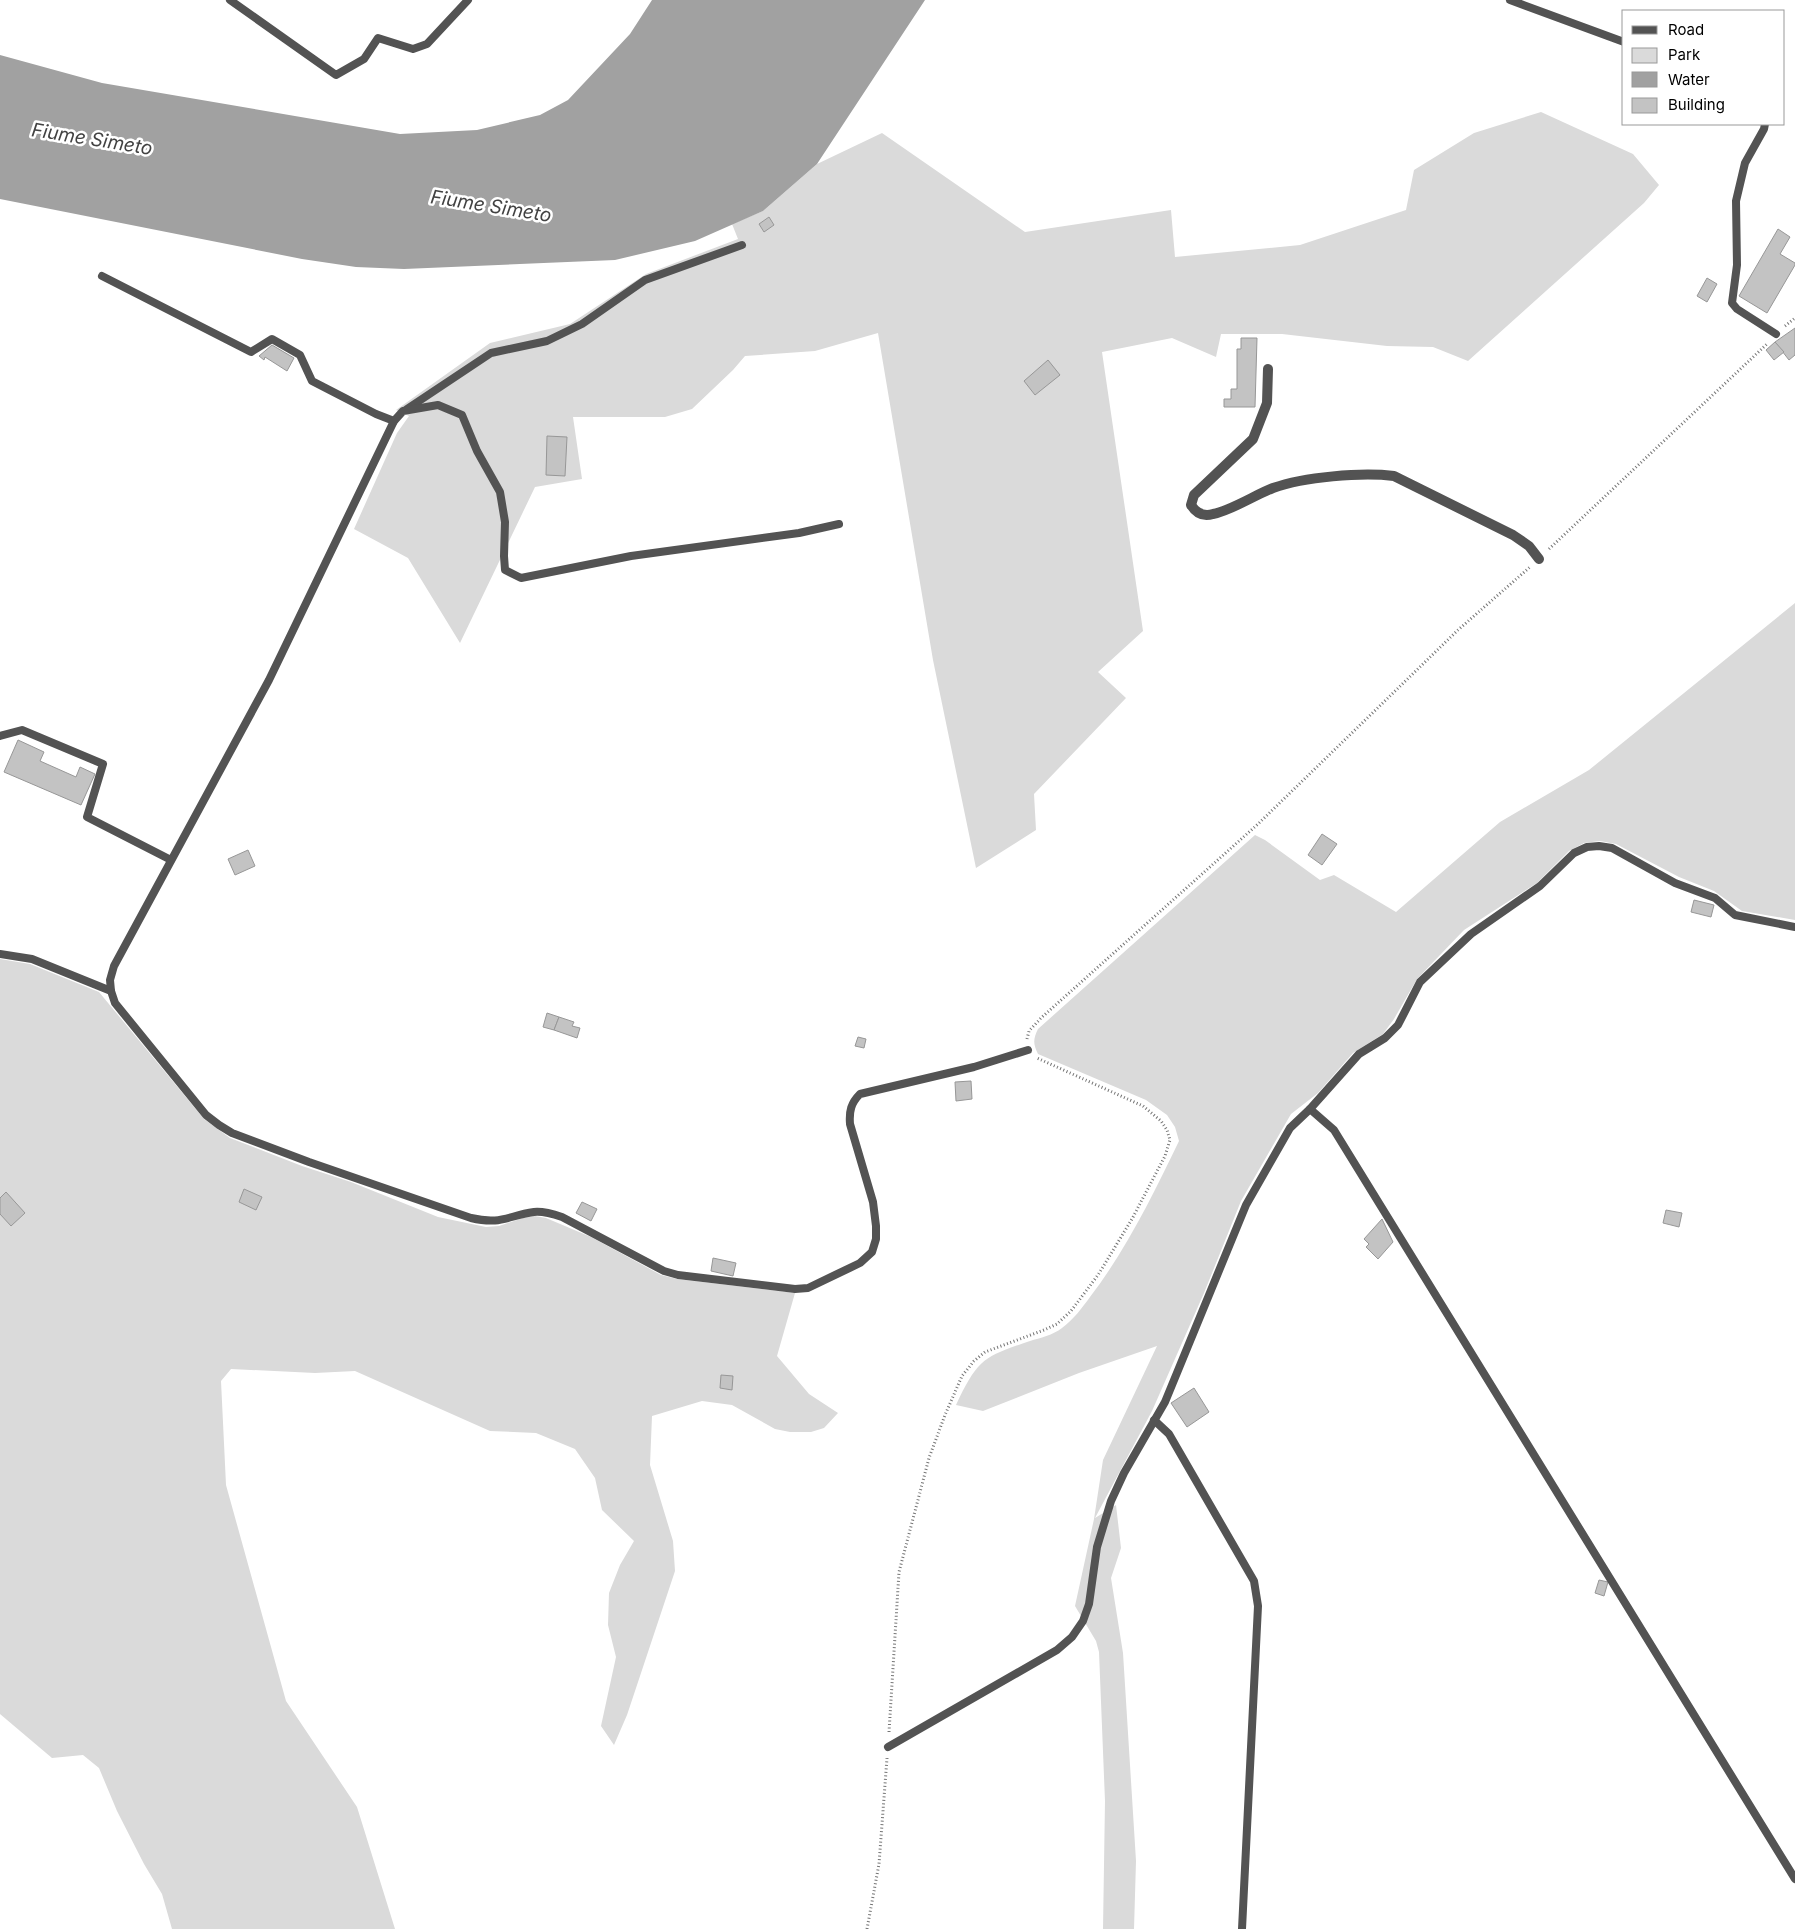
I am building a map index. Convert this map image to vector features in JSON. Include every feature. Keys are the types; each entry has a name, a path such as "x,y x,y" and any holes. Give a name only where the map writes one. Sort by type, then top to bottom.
{"street":[{"path":"1268,369 1267,403 1253,439 1194,495 1191,505 1195,512 1203,515 1214,514 1273,488 1309,479 1394,476 1513,535 1529,546 1539,559"}],"lane":[{"path":"230,0 336,75 364,59 378,38 413,49 427,44 468,0"},
{"path":"1510,0 1622,41"},
{"path":"1765,125 1764,130 1745,163 1736,201 1737,264 1732,303 1737,309 1776,334"},
{"path":"742,245 646,280 582,324 547,341 491,353 403,411 394,421 269,680 114,966 110,980 115,1003 206,1114 232,1133 308,1162 471,1218 498,1221 535,1212 548,1213 562,1217 664,1271 678,1275 795,1289 808,1288 860,1263 872,1252 876,1239 873,1202 850,1124 849,1111 856,1097 860,1094 974,1066 1028,1050"},
{"path":"102,276 251,352 272,339 300,355 312,381 376,414 394,421"},
{"path":"403,411 438,405 462,414 477,450 500,492 505,522 505,570 521,578 631,556 799,533 839,524"},
{"path":"0,736 22,730 103,764 87,817 171,860"},
{"path":"888,1747 1057,1650 1072,1637 1083,1621 1088,1604 1096,1547 1112,1502 1124,1473 1165,1402 1246,1205 1290,1128 1310,1109 1359,1054 1384,1038 1398,1025 1420,982 1465,940 1540,886 1574,853 1587,847 1599,846 1612,848 1675,883 1715,898 1735,916 1795,927"},
{"path":"0,954 32,959 111,990"},
{"path":"1310,1109 1334,1130 1795,1880"},
{"path":"1154,1420 1169,1434 1254,1581 1258,1606 1242,1929"}],"path":[{"path":"868,1929 879,1864 899,1572 929,1458 962,1376 974,1361 985,1352 1057,1324 1071,1311 1098,1275 1132,1218 1165,1156 1170,1140 1168,1130 1161,1121 1143,1106 1034,1057 1028,1050 1029,1031 1041,1018 1258,824 1458,630 1539,559 1795,318"}],"green space":[{"path":"1541,112 1633,154 1659,185 1644,203 1468,361 1433,347 1387,346 1282,334 1221,334 1216,357 1172,338 1102,352 1143,631 1098,672 1126,698 1034,794 1036,830 976,868 933,660 878,333 815,351 745,356 692,409 665,417 573,417 582,479 535,487 460,643 408,558 354,529 397,433 409,416 396,410 490,343 570,324 646,274 738,239 732,224 763,211 817,164 882,133 1025,232 1171,210 1175,257 1300,245 1406,210 1414,170 1474,133"},
{"path":"1795,603 1795,920 1742,911 1714,891 1679,877 1616,844 1600,841 1584,843 1569,851 1537,883 1464,930 1417,979 1383,1034 1353,1053 1318,1093 1291,1114 1241,1201 1204,1293 1152,1411 1095,1518 1116,1505 1121,1548 1111,1578 1123,1653 1136,1861 1134,1929 1103,1929 1105,1801 1099,1652 1096,1641 1075,1606 1094,1519 1103,1460 1157,1346 1079,1373 983,1411 956,1405 970,1378 984,1362 1002,1351 1055,1333 1077,1314 1103,1279 1127,1241 1149,1202 1179,1141 1175,1127 1167,1115 1146,1100 1038,1054 1034,1042 1038,1029 1255,835 1265,840 1320,880 1334,875 1396,912 1500,822 1589,770"},
{"path":"0,959 30,964 99,992 204,1119 230,1138 302,1166 351,1182 438,1217 486,1227 499,1226 535,1216 546,1218 591,1237 661,1275 677,1279 795,1293 777,1356 809,1394 838,1413 824,1428 811,1432 790,1432 775,1429 732,1405 702,1401 652,1416 650,1465 673,1541 675,1571 627,1715 614,1745 601,1726 616,1657 608,1625 609,1593 620,1565 634,1541 602,1510 595,1478 575,1449 536,1433 490,1431 355,1371 315,1373 231,1369 221,1381 226,1485 286,1701 357,1807 395,1929 172,1929 162,1894 144,1864 117,1811 99,1768 83,1755 52,1758 0,1714"}],"water":[{"name":"Fiume Simeto","path":"652,0 925,0 817,164 763,211 695,241 615,260 404,269 356,267 302,259 0,199 0,55 102,83 400,134 477,130 540,115 568,100 630,34"}],"building":[{"path":"769,217 774,225 764,232 759,224"},
{"path":"1778,229 1790,237 1780,254 1795,263 1795,265 1767,313 1739,296"},
{"path":"1707,278 1717,284 1707,302 1697,296"},
{"path":"1795,328 1795,355 1789,360 1775,342"},
{"path":"1241,338 1257,338 1255,407 1224,407 1224,399 1231,399 1231,389 1237,389 1237,349 1241,349"},
{"path":"1775,342 1784,352 1774,360 1766,350"},
{"path":"272,345 294,358 287,371 265,357 264,360 259,356"},
{"path":"1048,360 1060,375 1035,395 1024,381"},
{"path":"547,436 567,437 565,476 546,475"},
{"path":"18,740 44,752 40,761 76,777 80,767 95,774 81,805 4,772"},
{"path":"1322,834 1337,844 1322,865 1308,855"},
{"path":"248,850 255,866 235,875 228,859"},
{"path":"1694,900 1714,905 1711,917 1691,912"},
{"path":"547,1013 559,1017 554,1030 543,1027"},
{"path":"559,1017 574,1022 572,1026 580,1028 577,1038 554,1030"},
{"path":"858,1037 866,1039 864,1048 855,1046"},
{"path":"971,1081 972,1099 956,1101 955,1082"},
{"path":"244,1189 262,1197 256,1210 239,1202"},
{"path":"6,1192 25,1213 11,1226 0,1214 0,1198"},
{"path":"582,1202 597,1209 591,1221 576,1213"},
{"path":"1666,1210 1682,1213 1679,1227 1663,1223"},
{"path":"1382,1219 1393,1242 1378,1259 1366,1247 1369,1244 1364,1239"},
{"path":"713,1258 736,1263 733,1276 711,1271"},
{"path":"721,1375 733,1376 732,1390 720,1388"},
{"path":"1194,1388 1209,1412 1187,1427 1171,1403"},
{"path":"1599,1580 1608,1582 1604,1596 1595,1593"}]}
